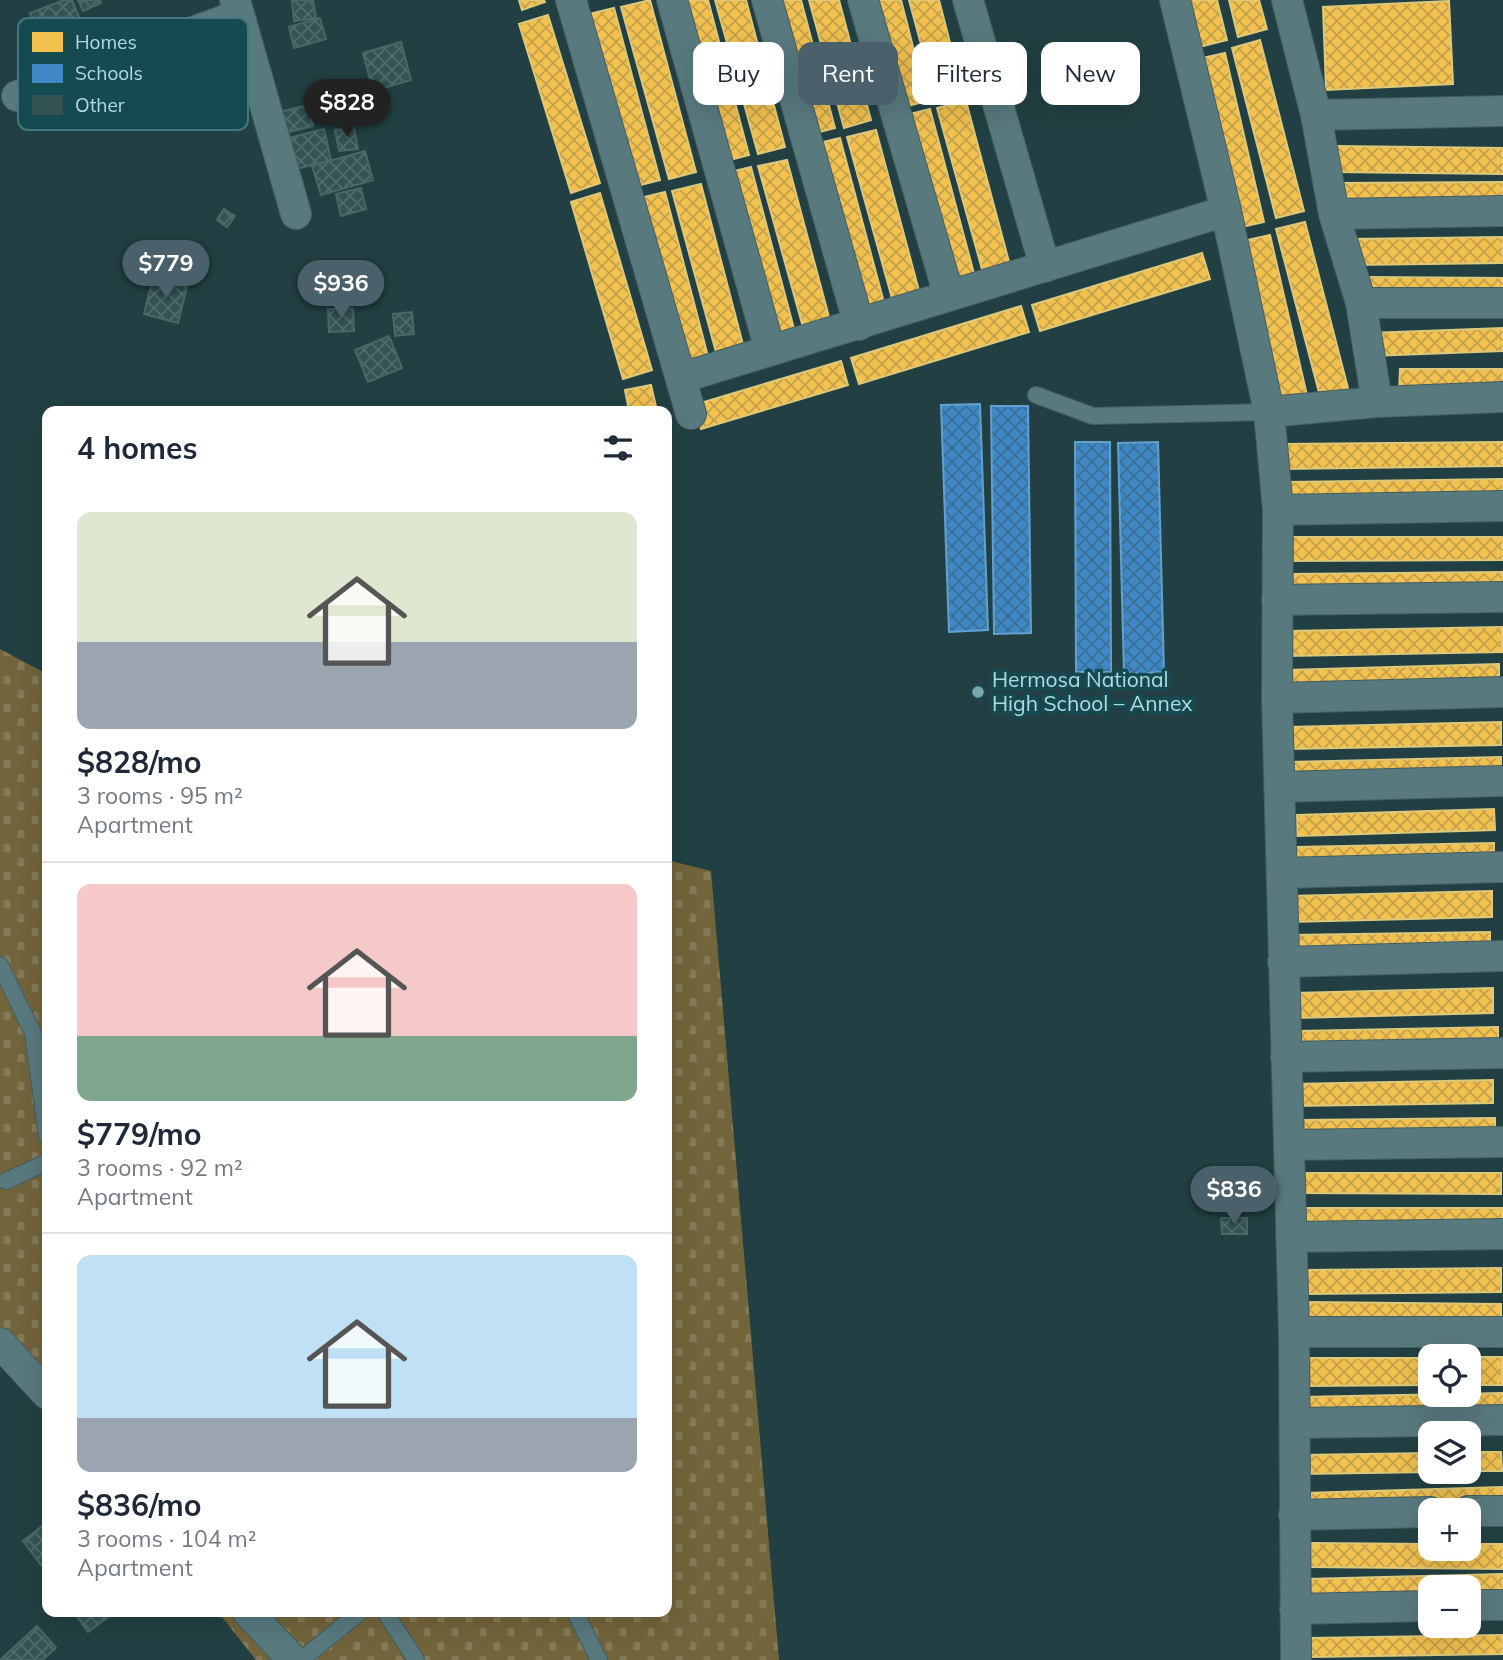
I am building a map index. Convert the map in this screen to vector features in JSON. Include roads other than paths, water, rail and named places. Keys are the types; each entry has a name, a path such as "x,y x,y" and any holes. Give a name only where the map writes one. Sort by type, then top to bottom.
{"street":[{"path":"571,0 691,414"},
{"path":"671,0 770,350"},
{"path":"767,0 859,325"},
{"path":"863,0 948,296"},
{"path":"968,0 1045,267"},
{"path":"1174,0 1226,211 1269,412 1278,510 1277,698 1294,1332 1296,1660"},
{"path":"1287,0 1316,116 1334,214 1361,303 1377,402"},
{"path":"212,18 237,8"},
{"path":"248,46 296,214"},
{"path":"1316,116 1503,111"},
{"path":"681,378 1226,211"},
{"path":"1334,214 1503,211"},
{"path":"1361,303 1503,303"},
{"path":"1269,412 1377,402 1503,397"},
{"path":"1278,510 1503,506"},
{"path":"1277,600 1503,597"},
{"path":"1277,698 1503,692"},
{"path":"1279,787 1503,781"},
{"path":"1282,873 1503,867"},
{"path":"1283,962 1503,956"},
{"path":"1286,1057 1503,1053"},
{"path":"1290,1145 1503,1142"},
{"path":"1291,1237 1503,1234"},
{"path":"1294,1332 1503,1332"},
{"path":"0,1343 42,1389"},
{"path":"1295,1423 1503,1420"},
{"path":"1481,1511 1503,1511"},
{"path":"1294,1516 1418,1512"},
{"path":"1481,1605 1503,1605"},
{"path":"1295,1609 1418,1606"},
{"path":"253,1617 293,1660"}],"lane":[{"path":"1036,395 1093,416 1269,412"},
{"path":"0,965 40,1030 42,1061"},
{"path":"2,1181 42,1164"},
{"path":"301,1660 354,1617"},
{"path":"388,1617 416,1660"},
{"path":"578,1617 599,1660"}],"place":[{"name":"Hermosa National High School – Annex","path":"978,692"}]}
